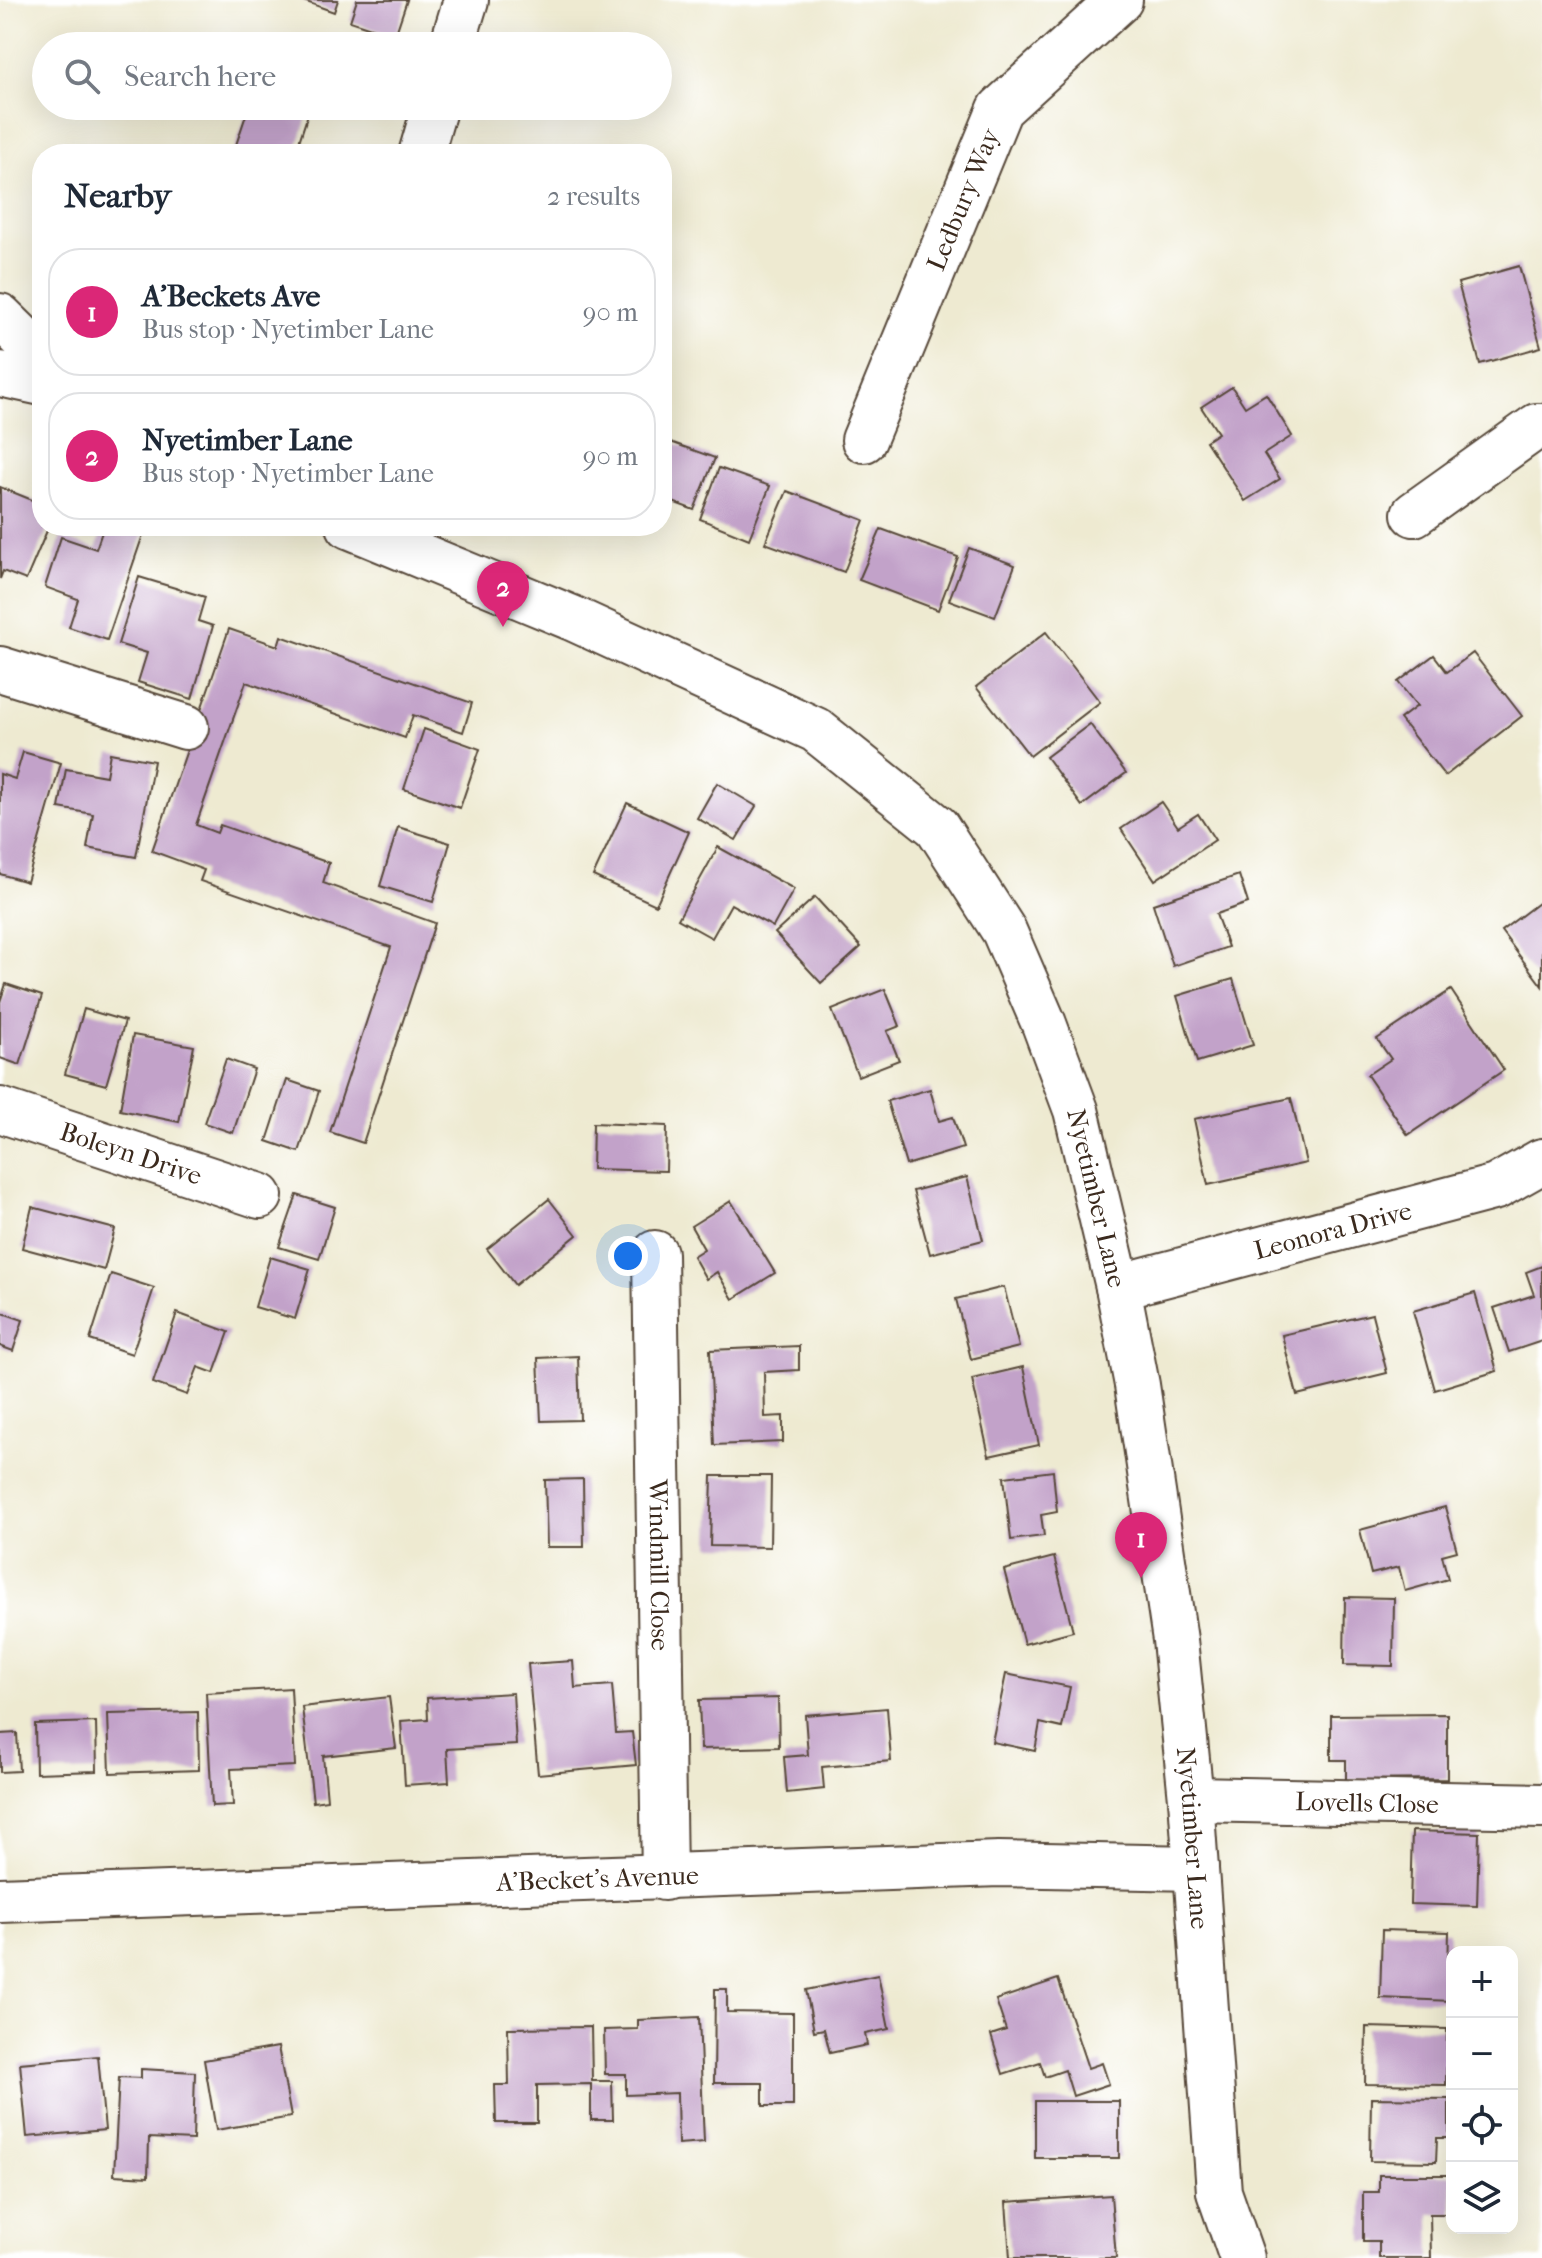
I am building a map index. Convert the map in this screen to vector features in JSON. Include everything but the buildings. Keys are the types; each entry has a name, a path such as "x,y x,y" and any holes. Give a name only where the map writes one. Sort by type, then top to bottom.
{"street":[{"path":"456,32 466,0"},
{"name":"Ledbury Way","path":"864,440 1000,109 1120,0"},
{"path":"424,144 431,120"},
{"path":"0,316 32,347"},
{"path":"0,374 32,381"},
{"path":"1414,514 1537,426 1542,426"},
{"name":"Nyetimber Lane","path":"373,536 572,618 816,730 937,827 1004,931 1044,1024 1076,1110 1118,1287 1137,1385 1175,1640 1191,1799 1219,2192 1242,2258"},
{"path":"0,669 186,727"},
{"name":"Boleyn Drive","path":"0,1110 260,1196"},
{"name":"Leonora Drive","path":"1118,1287 1496,1187 1542,1161"},
{"name":"Windmill Close","path":"655,1253 664,1878"},
{"name":"Lovells Close","path":"1191,1799 1542,1806"},
{"name":"A'Becket's Avenue","path":"0,1900 999,1864 1196,1868"}],"place":[{"name":"Nyetimber Lane","path":"503,627"},
{"name":"A'Beckets Ave","path":"1141,1578"}]}
